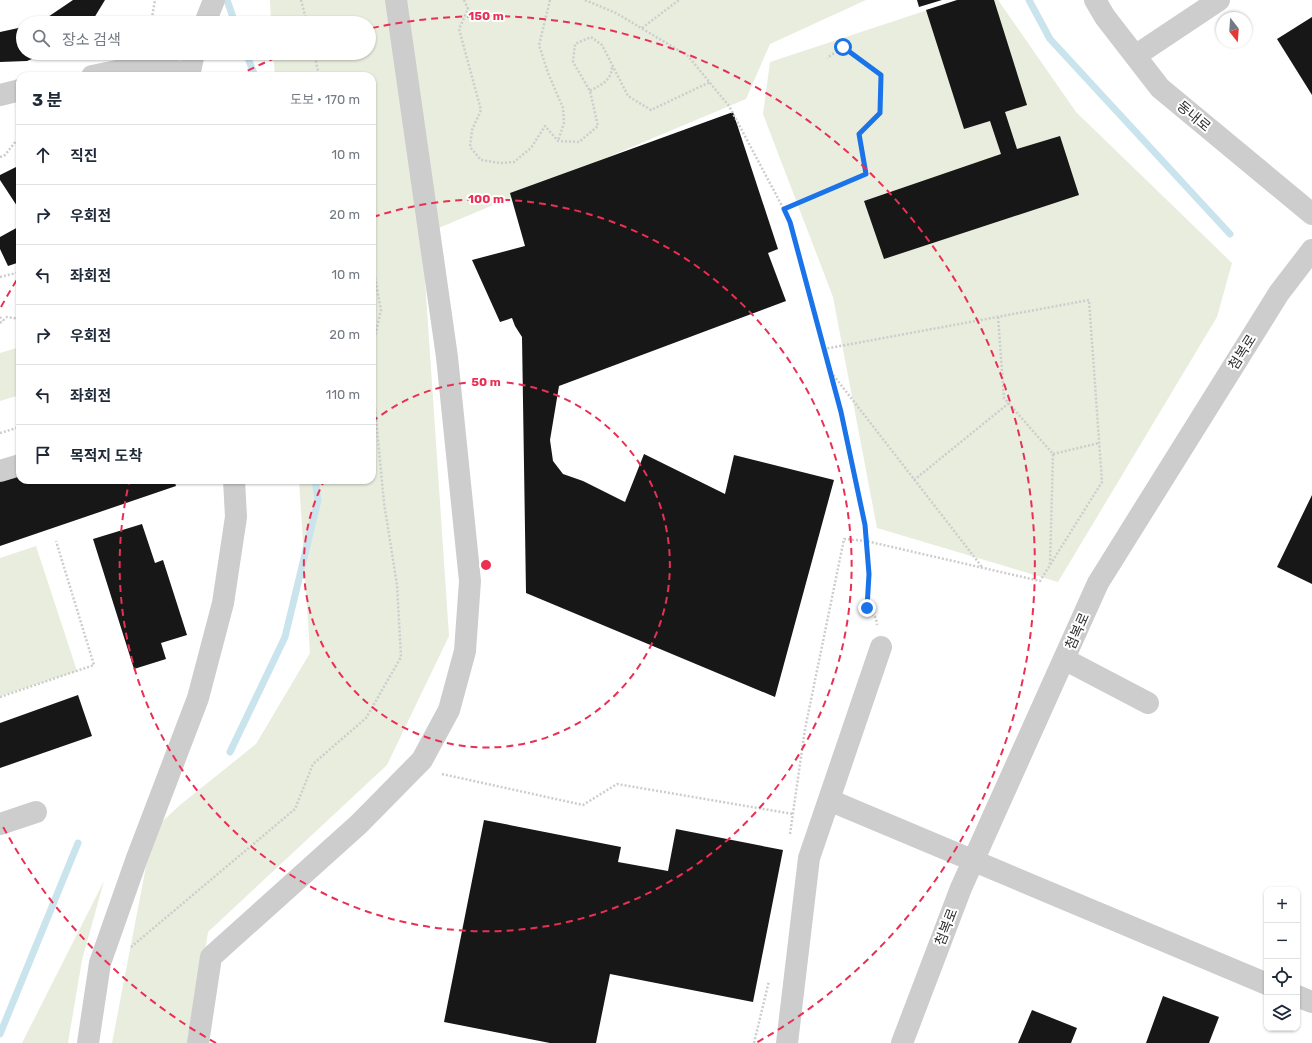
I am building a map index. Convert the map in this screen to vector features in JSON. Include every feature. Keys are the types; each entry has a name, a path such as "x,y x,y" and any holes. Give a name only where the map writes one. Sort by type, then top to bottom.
{"street":[{"path":"198,1043 211,957 359,824 422,760 449,710 465,651 470,581 447,358 396,0"},
{"name":"동내로","path":"1095,0 1105,17 1160,88 1312,214"},
{"path":"1135,56 1220,0"},
{"path":"190,72 192,60"},
{"path":"112,72 157,63 179,72"},
{"path":"0,94 16,91"},
{"name":"첨복로","path":"902,1043 961,888 1098,583 1279,293 1312,250"},
{"path":"0,471 16,466"},
{"path":"88,1043 100,963 198,698 221,611 236,517 234,484"},
{"path":"787,1043 809,858 881,647"},
{"path":"1064,659 1148,703"},
{"path":"829,800 1264,983"},
{"path":"0,824 36,812"},
{"path":"1300,997 1312,1002"}],"path":[{"path":"152,16 155,0"},
{"path":"301,0 305,16"},
{"path":"464,0 468,9 459,29 481,110 472,130 470,147 481,160 500,163 514,162 531,148 545,126 558,141 580,142 598,126 590,91 573,62 575,44 591,37 602,45 628,96 651,110 710,82"},
{"path":"550,0 539,46 548,73 564,108 564,123 558,141"},
{"path":"584,0 616,13 688,56 730,106 790,222 830,372 865,525 869,574 867,608 876,618 881,647"},
{"path":"642,28 679,0"},
{"path":"784,209 866,174 859,134 880,113 881,75 843,47 827,58"},
{"path":"316,60 318,72"},
{"path":"590,91 605,82 611,76 612,66"},
{"path":"0,157 5,155 16,141"},
{"path":"0,277 16,273"},
{"path":"376,283 381,310 376,332"},
{"path":"790,836 804,729 844,539 866,541 1040,581 1102,482 1089,300 824,349"},
{"path":"0,316 3,321"},
{"path":"0,323 7,317 16,318"},
{"path":"998,317 1004,398 1053,454 1050,566"},
{"path":"830,372 982,568"},
{"path":"914,480 1009,403"},
{"path":"128,949 296,809 313,764 366,718 401,657 396,585 384,503 376,418"},
{"path":"0,433 16,428"},
{"path":"1053,454 1099,442"},
{"path":"0,697 94,665 56,542"},
{"path":"414,768 583,805 617,784 793,814"},
{"path":"754,1043 771,973"}],"shaded area":[{"path":"270,0 866,0 770,44 746,99 422,235 449,636 387,765 208,932 191,1043 112,1043 153,830 180,805 256,744 310,653 299,484 376,484 376,72 275,72 274,60 376,60 376,16 271,16"},
{"path":"958,0 998,0 1076,112 1232,263 1217,317 1058,582 877,528 833,297 763,114 770,62"},
{"path":"16,348 16,396 0,401 0,353"},
{"path":"36,546 77,671 0,696 0,558"},
{"path":"104,881 82,960 68,1043 22,1043"}],"building":[{"path":"73,0 105,0 95,16 49,16"},
{"path":"917,0 942,0 919,7"},
{"path":"957,0 994,0 1027,105 1005,112 1017,149 1060,136 1079,195 884,259 864,201 1001,154 990,121 964,129 926,10"},
{"path":"1312,17 1312,95 1277,39"},
{"path":"16,29 16,60 29,60 0,62 0,32"},
{"path":"733,112 778,249 768,253 786,301 559,386 550,440 553,461 563,474 583,481 625,502 644,454 725,494 734,455 834,480 775,697 526,593 522,337 512,318 500,322 472,260 525,246 510,193"},
{"path":"16,167 16,204 0,180 0,175"},
{"path":"16,228 16,263 8,266 0,249 0,237"},
{"path":"16,472 16,484 175,484 176,486 0,546 0,478"},
{"path":"1312,495 1312,584 1277,567"},
{"path":"142,524 155,563 163,560 187,635 161,643 166,659 134,669 93,539"},
{"path":"78,695 92,736 0,768 0,723"},
{"path":"484,820 621,847 618,862 668,871 676,829 783,850 753,1002 610,974 596,1043 550,1043 444,1022"},
{"path":"1163,996 1219,1017 1209,1043 1146,1043"},
{"path":"1032,1010 1077,1028 1071,1043 1018,1043"}],"waterway":[{"path":"227,0 233,16"},
{"path":"1029,0 1050,39 1230,234"},
{"path":"249,60 253,72"},
{"path":"230,752 285,637 318,500 316,484"},
{"path":"0,1034 78,843"}],"route":[{"path":"843,47 881,75 880,113 859,134 866,174 784,209 790,222 841,412 865,525 869,574 867,608"}]}
